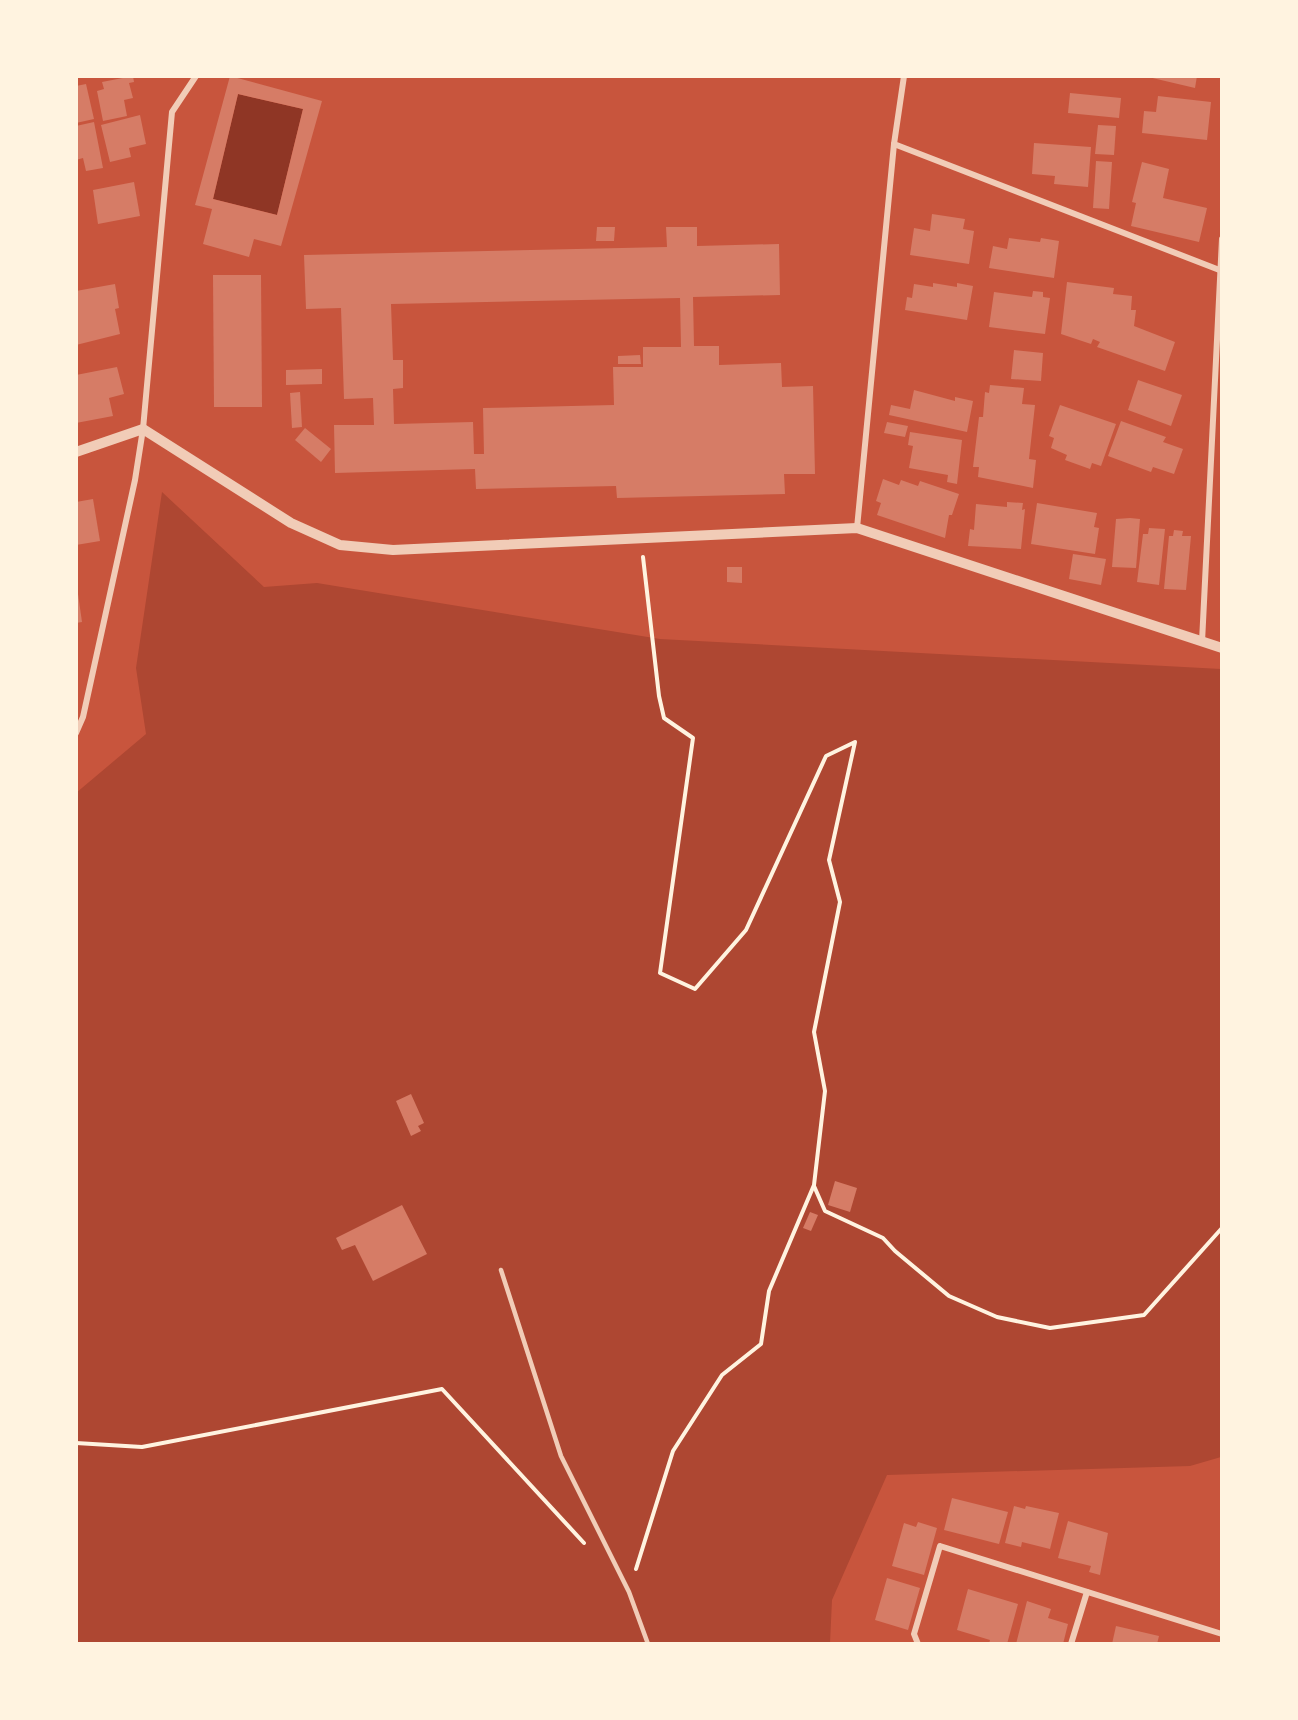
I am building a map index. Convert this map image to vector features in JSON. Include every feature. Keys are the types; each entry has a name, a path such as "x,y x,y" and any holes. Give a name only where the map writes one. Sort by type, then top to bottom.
{"street":[{"path":"76,733 83,717 135,480 143,429 172,112 196,76"},
{"path":"858,528 894,144 904,76"},
{"path":"894,144 1220,271"},
{"path":"1202,642 1221,239"},
{"path":"76,452 103,445 143,429"},
{"path":"143,429 291,523 340,545 393,550 858,528 1221,648"},
{"path":"918,1644 914,1634 940,1546 1221,1634"},
{"path":"1071,1644 1087,1592"}],"lane":[{"path":"501,1270 561,1456 628,1592 648,1644"}],"path":[{"path":"628,1592 673,1451 722,1375 761,1344 769,1290 814,1185 825,1091 814,1032 840,902 829,860 855,742 826,756 746,930 695,989 660,973 693,738 664,718 658,696 641,539"},
{"path":"814,1185 825,1211 883,1238 895,1251 949,1296 997,1317 1050,1328 1143,1315 1221,1228"},
{"path":"76,1443 142,1447 442,1389 588,1548"}],"shaded area":[{"path":"238,94 303,109 277,215 213,199"},
{"path":"162,492 264,587 317,583 660,639 1221,669 1221,1457 1190,1466 887,1475 832,1600 830,1643 77,1643 76,793 146,734 136,668"}],"building":[{"path":"133,76 134,82 129,83 133,98 124,100 127,116 103,121 97,91 104,89 102,82"},
{"path":"230,76 322,101 281,246 254,239 249,257 203,244 212,209 195,205","holes":["238,94 303,109 277,215 213,199"]},
{"path":"1144,76 1197,76 1195,88"},
{"path":"86,84 94,119 76,123 76,86"},
{"path":"1070,93 1121,98 1119,118 1068,113"},
{"path":"1158,96 1211,102 1207,140 1142,133 1144,111 1156,112"},
{"path":"140,115 146,144 129,148 131,157 110,162 101,125"},
{"path":"94,122 103,168 86,171 83,158 76,160 76,126"},
{"path":"1098,125 1116,126 1114,155 1095,154"},
{"path":"1034,143 1091,147 1088,187 1054,184 1055,176 1032,174"},
{"path":"1096,161 1112,162 1109,209 1093,208"},
{"path":"1142,162 1169,169 1163,198 1207,208 1199,242 1131,226 1136,203 1132,202"},
{"path":"134,182 140,216 98,224 93,190"},
{"path":"932,214 965,219 963,229 974,231 969,264 910,255 914,228 930,231"},
{"path":"597,227 615,227 614,241 596,241"},
{"path":"666,227 697,227 697,246 779,244 780,295 693,297 694,346 719,346 719,365 781,363 782,387 813,386 815,474 784,474 785,494 617,498 616,486 476,489 475,469 335,473 334,425 374,425 373,398 344,399 341,308 306,309 304,255 667,247","holes":["680,298 681,347 643,347 643,367 613,367 614,405 483,408 484,454 474,454 473,422 394,424 393,389 403,388 403,360 393,360 391,304"]},
{"path":"1009,238 1040,242 1041,238 1059,241 1054,278 989,268 993,246 1007,249"},
{"path":"213,275 261,275 262,407 214,407"},
{"path":"1067,282 1114,288 1113,294 1132,296 1131,310 1136,310 1134,326 1175,342 1165,371 1097,347 1100,342 1093,339 1091,344 1061,334"},
{"path":"933,283 957,287 957,283 973,286 967,320 905,310 907,297 912,298 914,284 933,287"},
{"path":"115,284 119,308 115,309 120,334 76,345 76,291"},
{"path":"1033,291 1043,292 1043,297 1050,298 1045,334 989,327 994,292 1032,297"},
{"path":"1014,350 1043,353 1041,381 1011,379"},
{"path":"640,355 641,364 618,364 618,356"},
{"path":"117,367 124,394 109,398 113,416 76,423 76,375"},
{"path":"322,369 322,384 286,385 286,370"},
{"path":"1138,380 1182,395 1171,426 1128,410"},
{"path":"990,385 1024,388 1022,404 1035,405 1029,459 1036,460 1033,488 978,477 979,467 973,467 979,417 983,417 985,392 989,393"},
{"path":"914,390 955,401 955,397 973,401 967,432 889,415 891,405 910,409"},
{"path":"300,392 302,427 292,428 290,393"},
{"path":"1060,405 1116,424 1101,466 1092,463 1090,469 1065,460 1067,455 1051,448 1054,438 1049,436"},
{"path":"1121,421 1166,437 1163,442 1183,449 1174,474 1153,467 1151,472 1108,456"},
{"path":"887,422 908,426 905,437 884,433"},
{"path":"305,428 331,449 321,462 295,440"},
{"path":"910,432 962,440 957,484 947,482 948,475 909,468 913,446 908,445"},
{"path":"883,479 899,485 901,480 918,486 920,481 959,494 952,515 949,515 945,538 877,515 881,503 876,501"},
{"path":"93,499 100,541 76,545 76,502"},
{"path":"1007,502 1023,503 1022,510 1025,509 1021,549 968,546 970,529 974,530 976,504 1007,507"},
{"path":"1037,503 1097,513 1094,527 1099,528 1095,554 1031,544"},
{"path":"1116,519 1140,519 1136,568 1112,567"},
{"path":"1149,528 1165,529 1159,585 1137,582 1143,534 1148,534"},
{"path":"1174,530 1183,531 1182,536 1191,536 1186,590 1164,589 1169,536 1173,536"},
{"path":"1073,554 1106,559 1101,585 1069,579"},
{"path":"727,567 742,567 742,583 727,582"},
{"path":"78,594 82,622 76,623 76,595"},
{"path":"411,1094 424,1123 418,1126 421,1131 411,1136 396,1101"},
{"path":"835,1181 857,1188 850,1212 828,1205"},
{"path":"402,1205 427,1254 373,1281 355,1245 342,1250 336,1238"},
{"path":"810,1212 818,1215 811,1231 803,1228"},
{"path":"952,1498 1008,1512 999,1544 944,1530"},
{"path":"1014,1506 1025,1509 1026,1506 1059,1513 1050,1549 1022,1542 1021,1547 1005,1543"},
{"path":"1068,1521 1108,1533 1100,1575 1089,1572 1091,1566 1058,1558"},
{"path":"918,1522 937,1528 924,1575 892,1566 904,1523 916,1527"},
{"path":"887,1578 920,1588 908,1630 875,1620"},
{"path":"968,1589 1018,1604 1007,1644 989,1644 990,1640 957,1630"},
{"path":"1027,1601 1051,1609 1048,1618 1068,1624 1063,1644 1016,1644"},
{"path":"1116,1626 1159,1636 1157,1644 1112,1644"}]}
